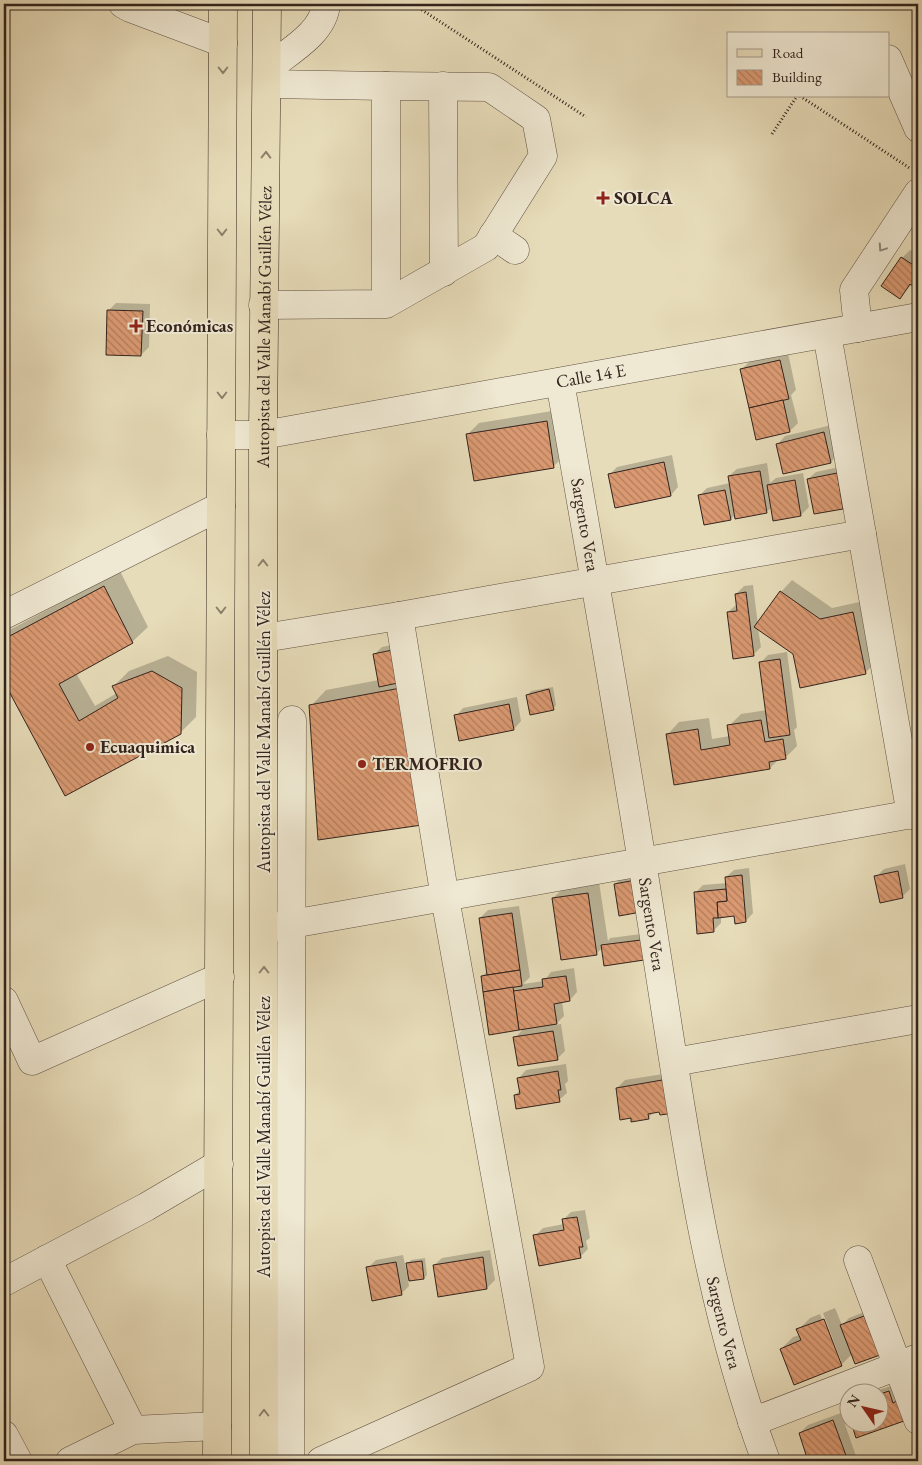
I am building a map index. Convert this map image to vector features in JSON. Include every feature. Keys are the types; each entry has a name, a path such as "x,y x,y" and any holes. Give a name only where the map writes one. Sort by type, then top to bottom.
{"main road":[{"path":"217,1461 223,4"},
{"name":"Autopista del Valle Manabí Guillén Vélez","path":"264,1461 263,305 268,4"}],"street":[{"path":"122,4 223,43"},
{"path":"267,76 319,25 326,12 326,4"},
{"path":"890,64 918,128"},
{"path":"263,305 386,304 486,247 504,243 543,156 536,119 489,87 386,86 267,76"},
{"path":"386,86 386,304"},
{"path":"443,86 444,272"},
{"path":"858,328 854,290 908,230 918,193"},
{"name":"Calle 14 E","path":"221,435 263,435 918,317"},
{"path":"264,929 914,814 827,334"},
{"name":"Sargento Vera","path":"560,382 642,862 691,1167 710,1268 723,1326 752,1422 766,1461"},
{"path":"4,615 221,506"},
{"path":"264,638 862,534"},
{"path":"321,1461 530,1367 445,898 399,616"},
{"path":"290,1461 292,720"},
{"path":"4,1001 32,1061 220,977"},
{"path":"674,1062 918,1019"},
{"path":"4,1282 146,1207 219,1164"},
{"path":"48,1259 133,1430"},
{"path":"858,1260 908,1362 918,1420"},
{"path":"752,1422 908,1362"},
{"path":"70,1461 133,1430 217,1426"},
{"path":"4,1435 18,1461"}],"path":[{"path":"413,4 586,117"},
{"path":"772,134 798,98"},
{"path":"802,98 918,173"}],"building":[{"path":"901,257 918,268 918,290 910,284 900,299 881,286"},
{"path":"107,310 143,311 141,356 106,355"},
{"path":"780,360 789,399 749,408 740,369"},
{"path":"783,400 790,432 756,440 749,408"},
{"path":"547,421 554,468 474,481 466,434"},
{"path":"824,432 831,463 783,474 776,444"},
{"path":"664,462 671,496 615,508 608,474"},
{"path":"760,471 767,513 735,519 728,476"},
{"path":"837,473 843,509 814,514 807,479"},
{"path":"795,480 801,516 773,521 767,485"},
{"path":"725,490 731,520 704,525 698,495"},
{"path":"104,586 133,643 59,684 79,721 118,698 112,686 152,671 182,688 181,734 65,796 4,682 4,639"},
{"path":"780,591 820,619 853,612 866,674 800,688 793,654 754,627"},
{"path":"746,592 754,656 733,659 727,612 737,611 735,594"},
{"path":"402,648 407,681 379,687 373,654"},
{"path":"780,659 790,735 769,738 759,662"},
{"name":"TERMOFRIO","path":"406,687 422,825 318,840 309,705"},
{"path":"549,689 554,710 530,715 526,695"},
{"path":"509,704 514,730 459,741 454,715"},
{"path":"761,720 765,742 783,739 786,759 769,762 770,769 674,785 666,734 698,729 701,750 730,745 727,725"},
{"path":"898,871 903,898 880,903 874,876"},
{"path":"742,875 746,922 735,924 734,916 718,918 717,902 727,901 725,877"},
{"path":"636,880 641,912 619,916 614,884"},
{"path":"726,889 727,901 717,902 718,918 713,918 714,932 697,934 694,892"},
{"path":"588,893 597,955 561,960 552,898"},
{"path":"512,913 520,970 487,975 479,918"},
{"path":"641,940 644,960 604,966 601,945"},
{"path":"520,970 522,986 483,992 481,976"},
{"path":"566,976 570,1001 554,1004 557,1024 519,1030 513,991 543,987 542,979"},
{"path":"513,987 519,1030 489,1035 483,992"},
{"path":"553,1031 558,1060 518,1066 513,1037"},
{"path":"558,1071 561,1090 558,1090 560,1102 516,1109 514,1095 520,1094 517,1078"},
{"path":"668,1079 674,1113 660,1115 659,1112 648,1114 649,1119 631,1122 631,1118 620,1120 616,1088"},
{"path":"577,1217 583,1247 579,1247 581,1258 539,1266 533,1235 564,1230 562,1219"},
{"path":"483,1257 487,1289 438,1297 433,1265"},
{"path":"422,1261 424,1279 409,1281 406,1263"},
{"path":"396,1262 402,1295 372,1301 366,1267"},
{"path":"864,1316 880,1355 855,1364 840,1325"},
{"path":"824,1319 842,1366 794,1385 780,1349 801,1340 796,1329"},
{"path":"890,1394 893,1403 897,1401 904,1421 890,1426"},
{"path":"833,1420 848,1461 808,1461 799,1433"},
{"path":"854,1432 873,1432 856,1438"}],"place":[{"name":"SOLCA","path":"603,198"},
{"name":"Económicas","path":"136,326"},
{"name":"Ecuaquimica","path":"90,747"},
{"name":"TERMOFRIO","path":"362,764"}]}
